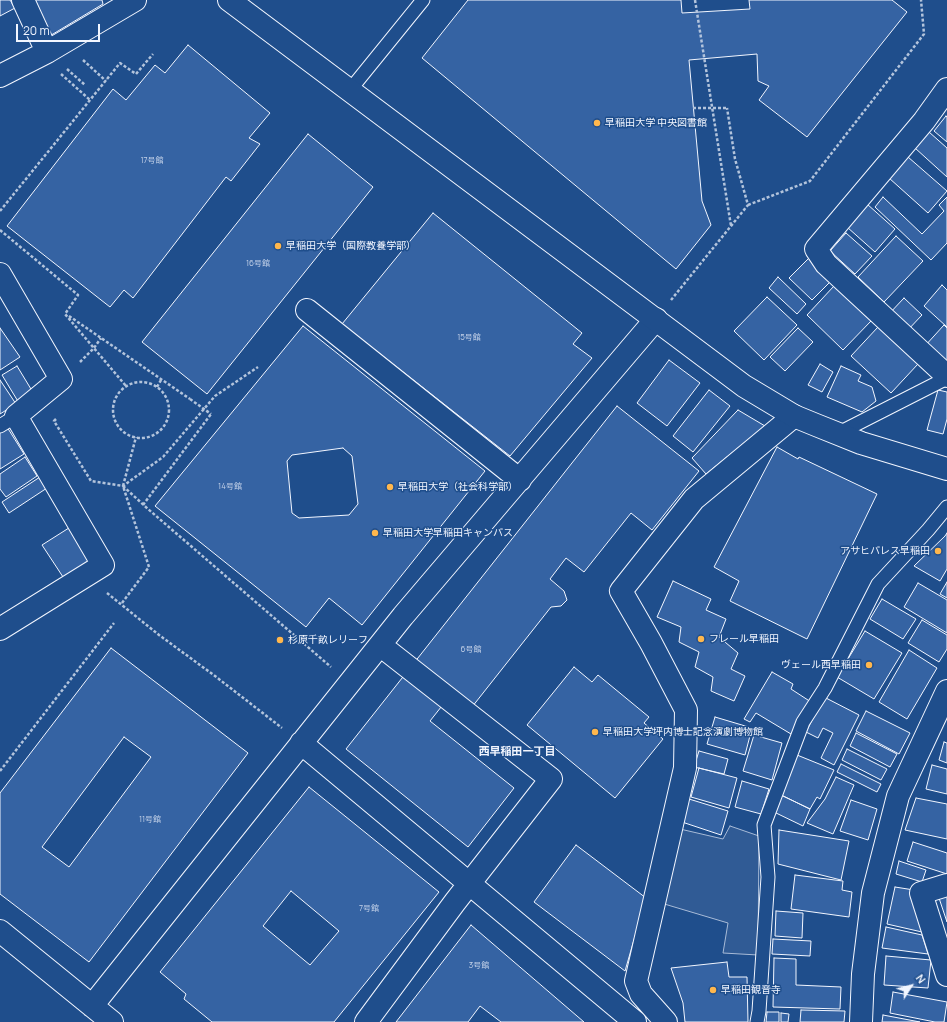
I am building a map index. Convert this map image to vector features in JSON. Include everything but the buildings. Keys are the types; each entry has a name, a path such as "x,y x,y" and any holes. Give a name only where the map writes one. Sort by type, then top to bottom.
{"street":[{"path":"22,0 43,54"},
{"path":"0,76 43,54 135,0"},
{"path":"229,0 744,386 794,416 837,434 861,443 947,469"},
{"path":"947,90 924,121 816,250 826,264 947,377"},
{"path":"0,274 61,380 8,421 103,565 0,629"},
{"path":"307,310 520,480"},
{"path":"92,1006 403,616 656,319"},
{"path":"666,1022 641,994 636,981 685,768 686,710 651,643 621,591 694,499 794,416"},
{"path":"366,1022 469,884 551,779 380,645"},
{"path":"861,1022 863,974 872,893 898,796 947,691"},
{"path":"301,743 634,1022"},
{"path":"947,885 921,893 947,975"},
{"path":"0,931 112,1022"}],"lane":[{"path":"350,90 423,0"},
{"path":"837,434 947,377"},
{"path":"757,1022 768,877 764,825 803,722 825,688 878,584 947,507"}],"path":[{"path":"695,0 731,226"},
{"path":"656,319 748,205 810,182 924,34 921,0"},
{"path":"43,54 90,100"},
{"path":"0,212 120,63 136,74 153,54"},
{"path":"693,108 727,108 736,159 748,205"},
{"path":"0,230 78,295 65,314"},
{"path":"65,314 211,414 143,504"},
{"path":"65,314 126,386"},
{"path":"61,380 94,348 101,338"},
{"path":"123,486 163,457 215,396 258,367"},
{"path":"157,387 161,380"},
{"path":"139,382 148,383 157,387 164,393 168,402 169,411 167,420 162,428 155,434 146,437 136,437 121,429 116,421 114,412 114,404 117,395 126,386 139,382"},
{"path":"58,415 54,421 92,481 123,486 350,683"},
{"path":"122,604 149,567 123,486 136,437"},
{"path":"84,576 301,743"},
{"path":"0,771 114,623"}],"shaded area":[{"path":"730,826 759,836 758,955 723,953 728,923 661,903 680,829 723,839"}],"place":[{"name":"早稲田大学 中央図書館","path":"597,123"},
{"name":"早稲田大学（国際教養学部）","path":"278,246"},
{"name":"早稲田大学（社会科学部）","path":"390,487"},
{"name":"早稲田大学早稲田キャンパス","path":"375,533"},
{"name":"アサヒパレス早稲田","path":"938,551"},
{"name":"フレール早稲田","path":"701,639"},
{"name":"杉原千畝レリーフ","path":"280,640"},
{"name":"ヴェール西早稲田","path":"869,665"},
{"name":"早稲田大学坪内博士記念演劇博物館","path":"595,732"},
{"name":"早稲田観音寺","path":"713,990"}],"district":[{"name":"西早稲田一丁目","path":"517,752"}]}
